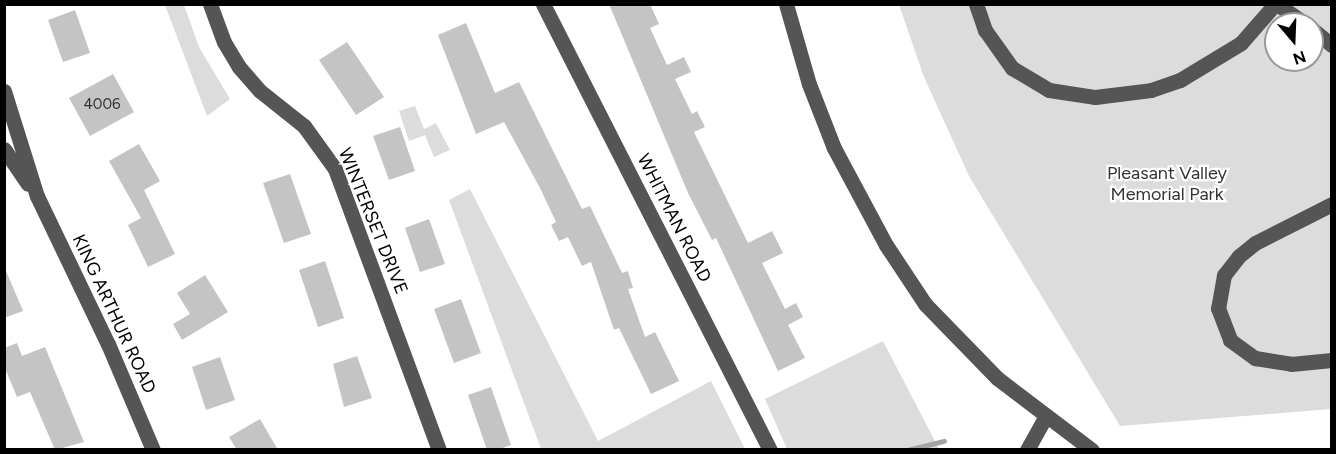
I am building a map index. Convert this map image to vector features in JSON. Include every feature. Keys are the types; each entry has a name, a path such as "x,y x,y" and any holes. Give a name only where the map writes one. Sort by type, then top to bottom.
{"street":[{"name":"WINTERSET DRIVE","path":"210,4 224,42 239,67 260,91 304,126 335,169 439,450"},
{"name":"WHITMAN ROAD","path":"543,4 770,450"},
{"path":"786,4 809,84 834,148 886,245 925,304 956,340 1045,417 1092,450"},
{"path":"976,4 985,30 1012,68 1049,90 1095,97 1151,90 1180,80 1241,43 1276,4"},
{"name":"KING ARTHUR ROAD","path":"4,91 37,196 108,344 153,450"},
{"name":"KING ARTHUR ROAD","path":"4,148 37,196"},
{"path":"1332,204 1255,243 1239,256 1224,275 1218,308 1230,340 1255,358 1291,364 1332,360"},
{"path":"1027,450 1045,417"}],"green space":[{"path":"165,5 184,5 199,47 230,99 207,116"},
{"name":"Pleasant Valley Memorial Park","path":"899,5 1331,5 1331,409 1120,426 969,176 924,77"},
{"path":"415,106 424,129 436,123 450,150 434,157 425,135 409,141 399,111"},
{"path":"470,189 598,441 711,381 745,449 541,449 449,200"},
{"path":"883,341 939,449 787,449 765,399"}],"building":[{"path":"609,4 650,4 659,24 650,28 667,65 684,57 691,72 675,79 692,114 697,111 705,127 694,132 748,243 772,231 783,253 762,263 785,309 796,303 803,317 788,325 805,358 778,371 716,238 712,240 688,193"},
{"path":"75,10 90,53 63,62 48,20"},
{"path":"466,23 495,93 519,82 582,209 590,206 622,273 628,271 633,288 628,289 645,337 655,332 679,381 651,394 619,328 614,330 591,262 582,266 568,237 559,241 551,225 556,222 504,122 476,134 438,35"},
{"path":"347,42 384,97 356,115 319,60"},
{"path":"113,74 134,112 90,136 69,98"},
{"path":"400,127 415,171 389,180 373,136"},
{"path":"139,144 160,181 144,190 175,254 148,267 128,225 141,218 109,161"},
{"path":"290,174 311,234 284,243 263,183"},
{"path":"429,219 445,264 420,272 405,228"},
{"path":"325,261 344,318 318,327 299,270"},
{"path":"4,266 23,311 4,318"},
{"path":"205,275 228,312 182,340 173,324 190,314 177,293"},
{"path":"461,299 481,353 454,363 434,309"},
{"path":"17,343 22,356 45,347 84,442 55,450 30,392 17,397 4,366 4,348"},
{"path":"357,356 372,398 344,407 333,364"},
{"path":"220,357 235,400 206,410 192,367"},
{"path":"491,387 511,445 497,450 487,450 468,395"},
{"path":"260,419 278,450 237,450 229,437"}],"waterway":[{"path":"907,450 944,441"}]}
